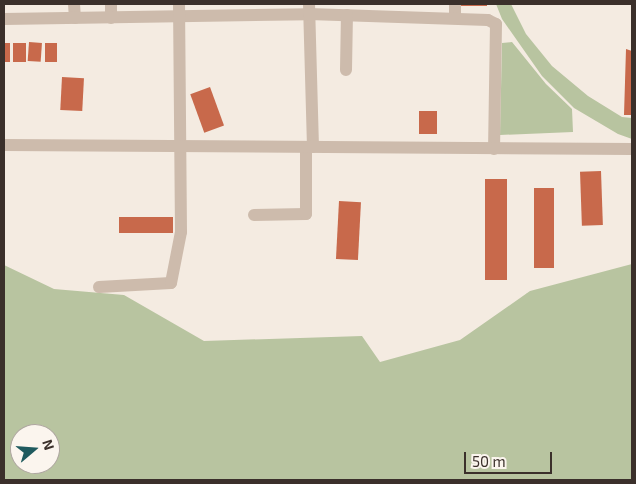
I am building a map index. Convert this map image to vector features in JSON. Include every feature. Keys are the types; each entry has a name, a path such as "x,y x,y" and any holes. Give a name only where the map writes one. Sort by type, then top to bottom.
{"street":[{"path":"74,4 74,18"},
{"path":"111,4 111,18"},
{"path":"98,287 171,283 181,232 179,4"},
{"path":"455,4 455,18"},
{"path":"4,19 180,18 309,9 347,15 382,10 496,24 494,150"},
{"path":"254,215 306,214 309,148 309,9"},
{"path":"346,70 347,15"},
{"path":"4,144 494,150 632,149"}],"green space":[{"path":"496,4 511,4 526,34 552,66 588,96 622,117 632,118 632,139 618,134 574,108 542,76 502,19"},
{"path":"512,42 546,84 572,109 573,132 500,135 502,43"},
{"path":"632,264 632,480 4,480 4,265 54,289 124,295 204,341 362,336 380,362 460,340 530,291"}],"building":[{"path":"459,4 487,4 487,6 459,6"},
{"path":"29,42 42,43 41,62 28,61"},
{"path":"4,43 10,43 10,62 4,62"},
{"path":"13,43 26,43 26,62 13,62"},
{"path":"45,43 57,43 57,62 45,62"},
{"path":"626,49 632,51 632,115 624,115"},
{"path":"62,77 84,78 82,111 60,110"},
{"path":"210,87 224,126 204,133 190,94"},
{"path":"419,111 437,111 437,134 419,134"},
{"path":"601,171 603,225 582,226 580,172"},
{"path":"485,179 507,179 507,280 485,280"},
{"path":"534,188 554,188 554,268 534,268"},
{"path":"339,201 361,202 358,260 336,259"},
{"path":"119,217 173,217 173,233 119,233"}]}
